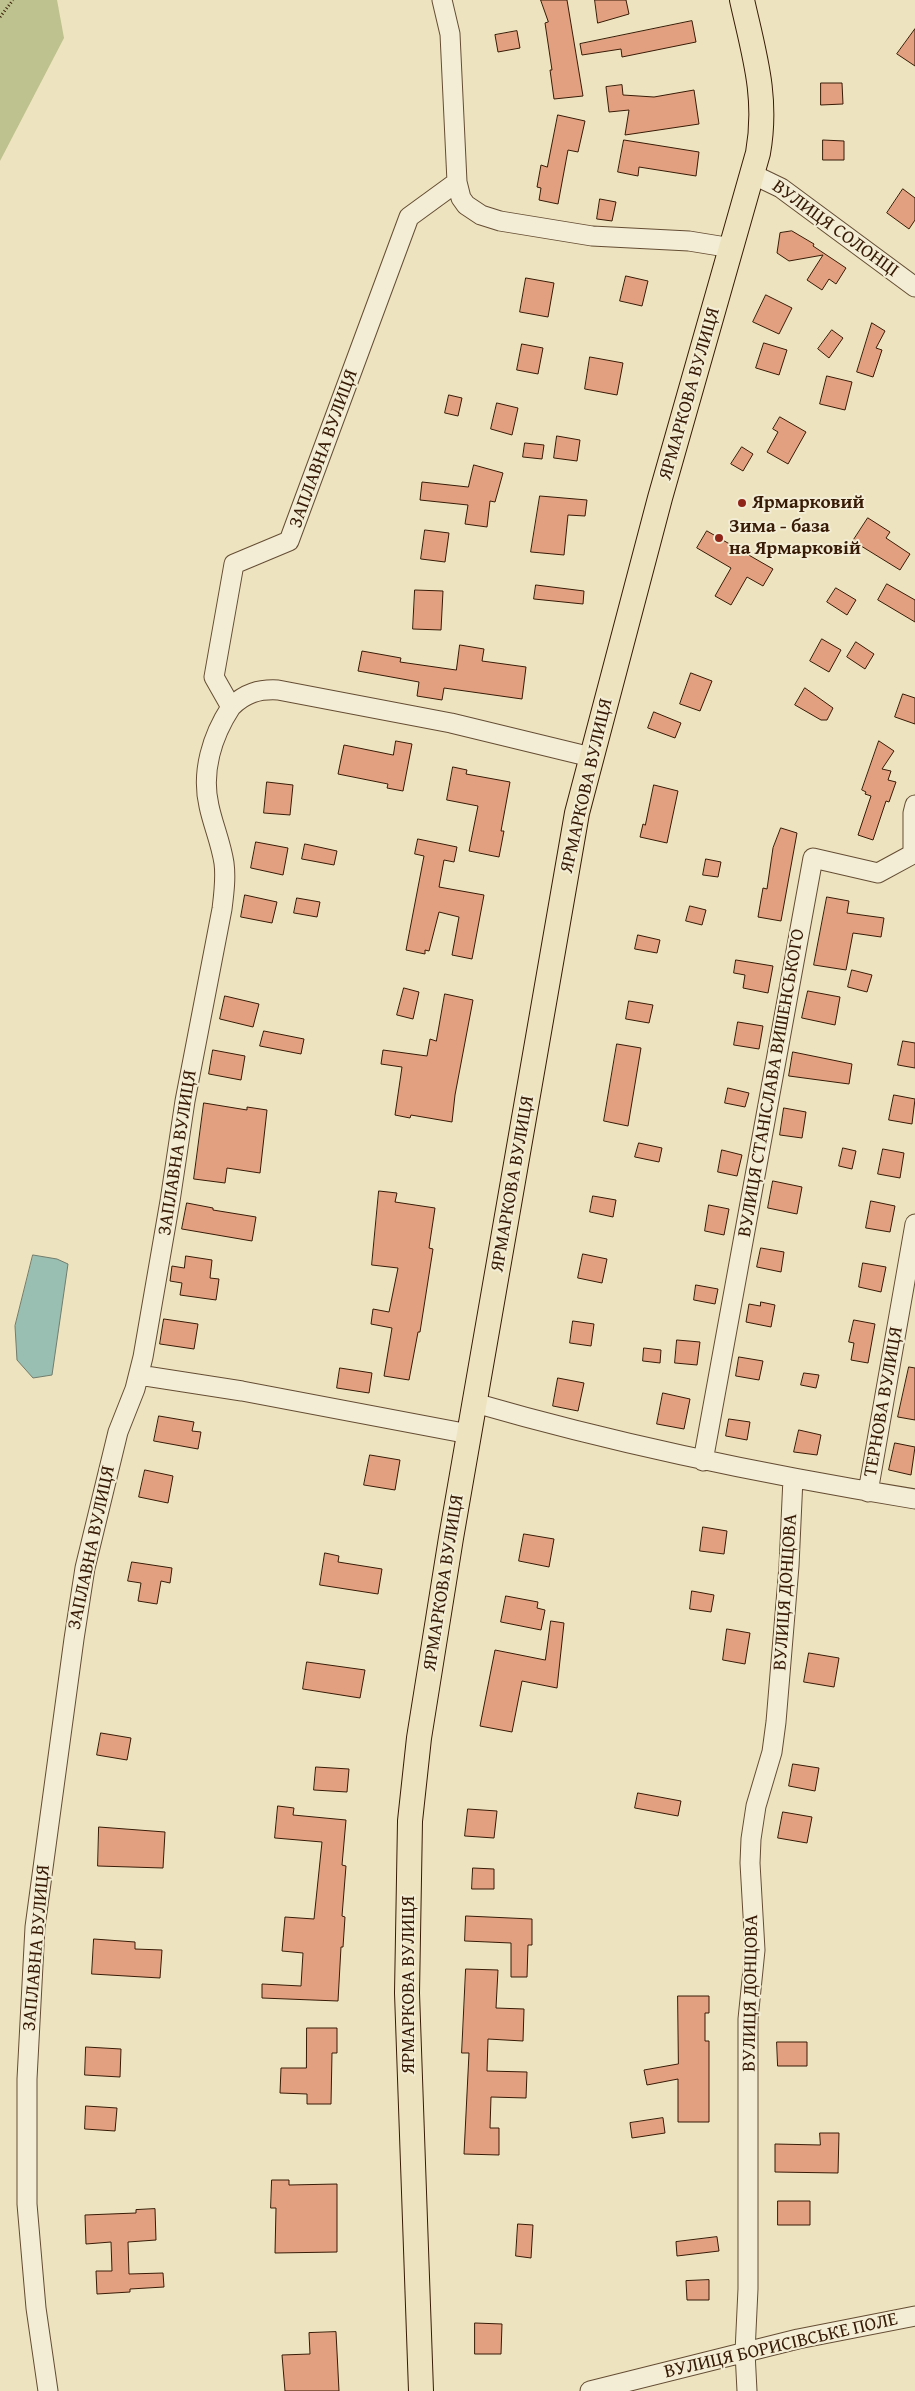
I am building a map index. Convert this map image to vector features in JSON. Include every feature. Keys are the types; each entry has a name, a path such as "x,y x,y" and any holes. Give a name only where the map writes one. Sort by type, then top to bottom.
{"main road":[{"name":"ЯРМАРКОВА ВУЛИЦЯ","path":"421,2391 407,1992 410,1830 419,1738 469,1434 572,838 591,757 660,498 754,175 761,138 763,98 742,0"}],"street":[{"path":"442,0 450,34 457,182 461,198 473,211 500,221 592,236 690,241 732,248"},
{"name":"ВУЛИЦЯ СОЛОНЦІ","path":"754,175 781,188 915,287"},
{"name":"ЗАПЛАВНА ВУЛИЦЯ","path":"48,2391 36,2308 27,2204 27,2079 33,1948 69,1671 85,1568 118,1432 139,1375 164,1240 185,1101 222,909 224,867 208,804 206,776 214,739 231,707 214,677 234,564 289,541 409,217 457,182"},
{"path":"231,707 240,698 256,691 278,690 451,723 591,757"},
{"name":"ВУЛИЦЯ СТАНІСЛАВА ВИШЕНСЬКОГО","path":"702,1461 813,858 878,873 914,854 913,813 915,805"},
{"name":"ТЕРНОВА ВУЛИЦЯ","path":"868,1492 915,1224"},
{"path":"139,1375 242,1391 469,1434"},
{"path":"475,1403 578,1431 702,1461 915,1499"},
{"name":"ВУЛИЦЯ ДОНЦОВА","path":"747,2391 745,2352 748,2289 748,2019 755,1950 750,1871 751,1839 756,1806 772,1752 776,1722 789,1576 793,1478"},
{"name":"ВУЛИЦЯ БОРИСІВСЬКЕ ПОЛЕ","path":"590,2391 745,2352 915,2316"}],"path":[{"path":"0,17 13,0"}],"green space":[{"path":"0,0 57,0 64,38 0,161"}],"water":[{"path":"33,1255 57,1259 68,1264 52,1375 33,1378 17,1360 15,1326"}],"building":[{"path":"541,0 567,0 583,96 554,99 545,23 548,22"},
{"path":"595,0 626,0 629,14 598,23"},
{"path":"692,21 696,42 622,57 621,49 582,55 580,44"},
{"path":"915,29 915,66 897,54"},
{"path":"517,31 520,48 498,52 495,35"},
{"path":"821,83 842,83 843,104 821,105"},
{"path":"622,85 623,95 654,97 694,90 699,124 625,135 629,110 609,112 606,87"},
{"path":"558,115 585,121 578,152 568,150 558,204 539,200 541,188 537,187 541,165 547,167"},
{"path":"624,140 699,152 696,176 639,167 638,176 618,172"},
{"path":"823,140 844,141 844,160 823,160"},
{"path":"903,189 915,198 915,220 909,229 887,213"},
{"path":"600,199 616,202 612,221 597,219"},
{"path":"792,231 814,244 813,246 846,268 836,284 829,279 822,290 807,280 823,255 789,261 777,253 780,233"},
{"path":"626,276 648,281 642,306 620,301"},
{"path":"526,278 554,283 548,317 520,312"},
{"path":"766,295 792,308 779,334 753,322"},
{"path":"872,323 885,331 876,348 882,350 873,377 857,372"},
{"path":"832,330 843,338 829,358 818,349"},
{"path":"764,343 787,350 779,375 756,368"},
{"path":"522,344 543,348 538,374 517,370"},
{"path":"590,357 623,363 617,395 585,389"},
{"path":"827,376 852,382 845,410 820,404"},
{"path":"449,395 462,398 458,416 445,413"},
{"path":"497,403 518,408 512,435 491,429"},
{"path":"780,417 806,432 788,464 767,452 778,432 773,429"},
{"path":"557,436 580,440 577,461 554,458"},
{"path":"525,443 544,445 542,459 523,457"},
{"path":"742,447 753,454 743,471 731,464"},
{"path":"474,465 503,473 495,502 490,501 487,527 465,524 468,505 420,500 422,482 468,487"},
{"path":"540,496 587,500 585,516 568,515 564,555 531,552"},
{"path":"868,518 890,532 886,538 910,554 900,570 853,541"},
{"path":"425,530 449,533 445,562 421,559"},
{"path":"707,531 773,569 763,586 747,577 731,605 715,596 731,568 697,548"},
{"path":"887,584 915,600 915,622 878,600"},
{"path":"536,585 584,591 583,604 534,599"},
{"path":"836,588 856,600 847,615 827,602"},
{"path":"415,590 443,591 441,630 413,629"},
{"path":"822,639 841,650 829,672 810,661"},
{"path":"856,642 874,654 865,669 847,657"},
{"path":"460,645 484,649 482,661 526,667 522,699 444,688 442,700 417,696 419,682 358,671 362,651 401,658 400,662 456,670"},
{"path":"691,673 712,681 700,711 680,704"},
{"path":"805,688 833,708 827,720 821,720 795,705"},
{"path":"903,694 915,698 915,724 895,717"},
{"path":"654,712 681,723 675,738 648,728"},
{"path":"396,741 412,744 403,791 387,788 388,784 338,774 344,745 393,755"},
{"path":"879,741 894,751 882,769 891,771 888,780 896,782 889,802 886,801 873,840 858,835 871,796 865,794 866,792 862,790"},
{"path":"453,767 467,770 466,774 510,782 501,831 504,831 499,857 469,851 478,806 447,800"},
{"path":"267,782 293,785 290,815 264,813"},
{"path":"654,785 678,791 667,843 640,837 643,824 645,825"},
{"path":"781,828 797,833 781,921 758,917 763,888 767,889 773,848"},
{"path":"418,839 457,847 454,862 444,860 439,887 484,895 472,959 452,955 459,917 439,912 429,951 425,950 425,954 406,950 424,856 415,854"},
{"path":"256,842 288,848 283,875 251,868"},
{"path":"305,844 337,851 334,865 302,859"},
{"path":"706,859 721,862 718,877 703,875"},
{"path":"245,895 277,902 272,923 241,917"},
{"path":"827,897 849,901 847,913 884,918 881,937 853,933 846,970 814,965"},
{"path":"297,898 320,902 317,917 294,913"},
{"path":"690,906 706,910 702,925 686,921"},
{"path":"638,935 660,940 657,953 635,949"},
{"path":"736,960 773,966 768,993 743,988 745,975 734,973"},
{"path":"852,970 872,975 867,992 848,987"},
{"path":"404,988 419,992 413,1019 397,1015"},
{"path":"808,991 840,997 835,1025 802,1018"},
{"path":"445,994 473,1000 455,1095 452,1122 411,1115 410,1118 395,1115 402,1067 381,1064 383,1050 427,1056 430,1039 436,1041"},
{"path":"225,996 259,1004 253,1027 220,1019"},
{"path":"629,1001 653,1005 649,1023 626,1019"},
{"path":"738,1022 763,1026 759,1049 734,1045"},
{"path":"264,1031 304,1039 301,1054 260,1046"},
{"path":"903,1041 915,1043 915,1068 898,1065"},
{"path":"617,1044 641,1048 628,1126 604,1121"},
{"path":"213,1050 245,1056 241,1080 209,1074"},
{"path":"793,1052 852,1064 849,1084 789,1076"},
{"path":"728,1088 749,1093 745,1107 725,1103"},
{"path":"894,1095 915,1099 912,1124 889,1120"},
{"path":"204,1103 247,1110 247,1107 267,1110 260,1173 227,1168 225,1183 194,1179"},
{"path":"784,1108 806,1112 802,1138 780,1135"},
{"path":"639,1143 662,1148 659,1162 635,1157"},
{"path":"843,1148 856,1151 852,1169 839,1166"},
{"path":"883,1149 904,1153 900,1178 878,1174"},
{"path":"722,1150 742,1155 737,1176 718,1172"},
{"path":"773,1181 802,1187 797,1214 768,1208"},
{"path":"379,1191 397,1193 395,1202 435,1208 429,1248 433,1249 420,1332 418,1332 409,1380 384,1376 392,1328 371,1324 373,1309 389,1312 398,1268 372,1265"},
{"path":"593,1196 616,1200 613,1217 590,1212"},
{"path":"871,1201 895,1206 890,1232 866,1228"},
{"path":"187,1203 213,1208 213,1210 256,1217 252,1241 182,1229"},
{"path":"709,1205 729,1209 724,1235 705,1231"},
{"path":"761,1248 784,1252 781,1272 757,1267"},
{"path":"583,1254 607,1259 602,1283 578,1278"},
{"path":"186,1256 212,1260 210,1278 219,1279 216,1300 180,1295 182,1283 170,1281 172,1266 184,1268"},
{"path":"863,1263 886,1267 881,1292 859,1287"},
{"path":"696,1285 718,1289 715,1304 694,1300"},
{"path":"761,1302 775,1305 771,1327 746,1322 749,1304 760,1306"},
{"path":"164,1319 198,1324 194,1349 160,1344"},
{"path":"854,1320 875,1324 868,1363 851,1360 854,1343 849,1342"},
{"path":"573,1321 594,1324 591,1346 570,1343"},
{"path":"677,1340 700,1342 697,1365 675,1363"},
{"path":"644,1348 661,1350 660,1363 643,1361"},
{"path":"739,1357 763,1361 759,1380 736,1376"},
{"path":"909,1367 915,1368 915,1420 898,1417"},
{"path":"340,1368 372,1373 369,1393 337,1388"},
{"path":"804,1373 819,1375 816,1388 801,1385"},
{"path":"558,1378 584,1383 578,1411 553,1406"},
{"path":"663,1393 690,1399 684,1429 657,1424"},
{"path":"159,1416 194,1422 192,1431 201,1432 198,1449 154,1441"},
{"path":"729,1419 750,1422 747,1440 726,1436"},
{"path":"799,1430 821,1435 817,1455 794,1452"},
{"path":"895,1443 915,1447 911,1475 889,1470"},
{"path":"370,1455 400,1460 395,1490 364,1485"},
{"path":"145,1470 173,1476 168,1503 139,1497"},
{"path":"703,1527 727,1531 724,1554 700,1551"},
{"path":"524,1534 554,1539 549,1567 519,1561"},
{"path":"325,1553 339,1556 338,1562 382,1569 378,1594 320,1585"},
{"path":"132,1562 172,1568 170,1583 161,1581 157,1604 138,1601 141,1583 128,1581"},
{"path":"692,1591 714,1595 711,1612 690,1609"},
{"path":"506,1596 538,1602 537,1608 545,1610 541,1630 501,1622"},
{"path":"551,1621 564,1623 557,1688 522,1681 512,1732 480,1726 495,1650 545,1660"},
{"path":"727,1629 750,1633 745,1664 723,1660"},
{"path":"809,1653 839,1658 834,1687 804,1682"},
{"path":"307,1662 365,1670 360,1698 303,1689"},
{"path":"101,1733 131,1738 127,1760 97,1755"},
{"path":"793,1764 819,1768 815,1791 789,1786"},
{"path":"316,1767 349,1769 347,1792 314,1790"},
{"path":"638,1793 681,1801 678,1816 635,1808"},
{"path":"278,1806 294,1808 293,1815 346,1820 342,1865 346,1866 342,1916 345,1917 338,2001 262,1998 262,1984 301,1986 303,1953 282,1951 285,1917 314,1919 322,1842 275,1838"},
{"path":"468,1809 497,1811 494,1838 465,1836"},
{"path":"783,1812 812,1817 807,1843 778,1838"},
{"path":"99,1827 165,1832 163,1868 98,1866"},
{"path":"473,1868 494,1869 494,1889 472,1889"},
{"path":"466,1916 532,1919 532,1945 528,1945 527,1977 511,1977 511,1943 465,1941"},
{"path":"94,1939 135,1942 135,1949 162,1950 160,1978 92,1974"},
{"path":"466,1969 498,1970 496,2008 524,2009 523,2041 488,2039 487,2071 527,2072 526,2098 491,2097 490,2128 499,2128 499,2155 464,2154 469,2053 462,2053"},
{"path":"678,1996 709,1996 709,2013 705,2013 705,2041 709,2041 709,2122 678,2122 678,2079 647,2085 644,2070 678,2064"},
{"path":"307,2028 337,2028 337,2053 332,2053 331,2104 307,2104 307,2094 280,2093 281,2068 306,2068"},
{"path":"777,2042 807,2042 807,2066 778,2066"},
{"path":"86,2047 121,2049 120,2077 85,2075"},
{"path":"86,2106 117,2108 115,2131 85,2129"},
{"path":"663,2118 665,2133 632,2138 630,2123"},
{"path":"820,2133 839,2133 838,2173 775,2172 775,2144 820,2145"},
{"path":"272,2180 289,2180 289,2185 337,2184 337,2252 275,2253 276,2208 271,2208"},
{"path":"778,2201 810,2201 810,2225 778,2225"},
{"path":"155,2209 156,2240 128,2242 129,2274 163,2273 164,2287 130,2289 130,2292 97,2294 96,2271 112,2271 111,2242 86,2244 85,2215 136,2213 136,2210"},
{"path":"518,2224 533,2225 531,2258 516,2256"},
{"path":"717,2237 719,2251 677,2256 676,2242"},
{"path":"709,2280 709,2300 687,2300 686,2281"},
{"path":"475,2323 502,2324 501,2354 475,2354"},
{"path":"336,2332 339,2391 285,2391 282,2355 310,2354 309,2333"}],"place":[{"name":"Ярмарковий","path":"742,503"},
{"name":"Зима - база на Ярмарковій","path":"719,538"}]}
